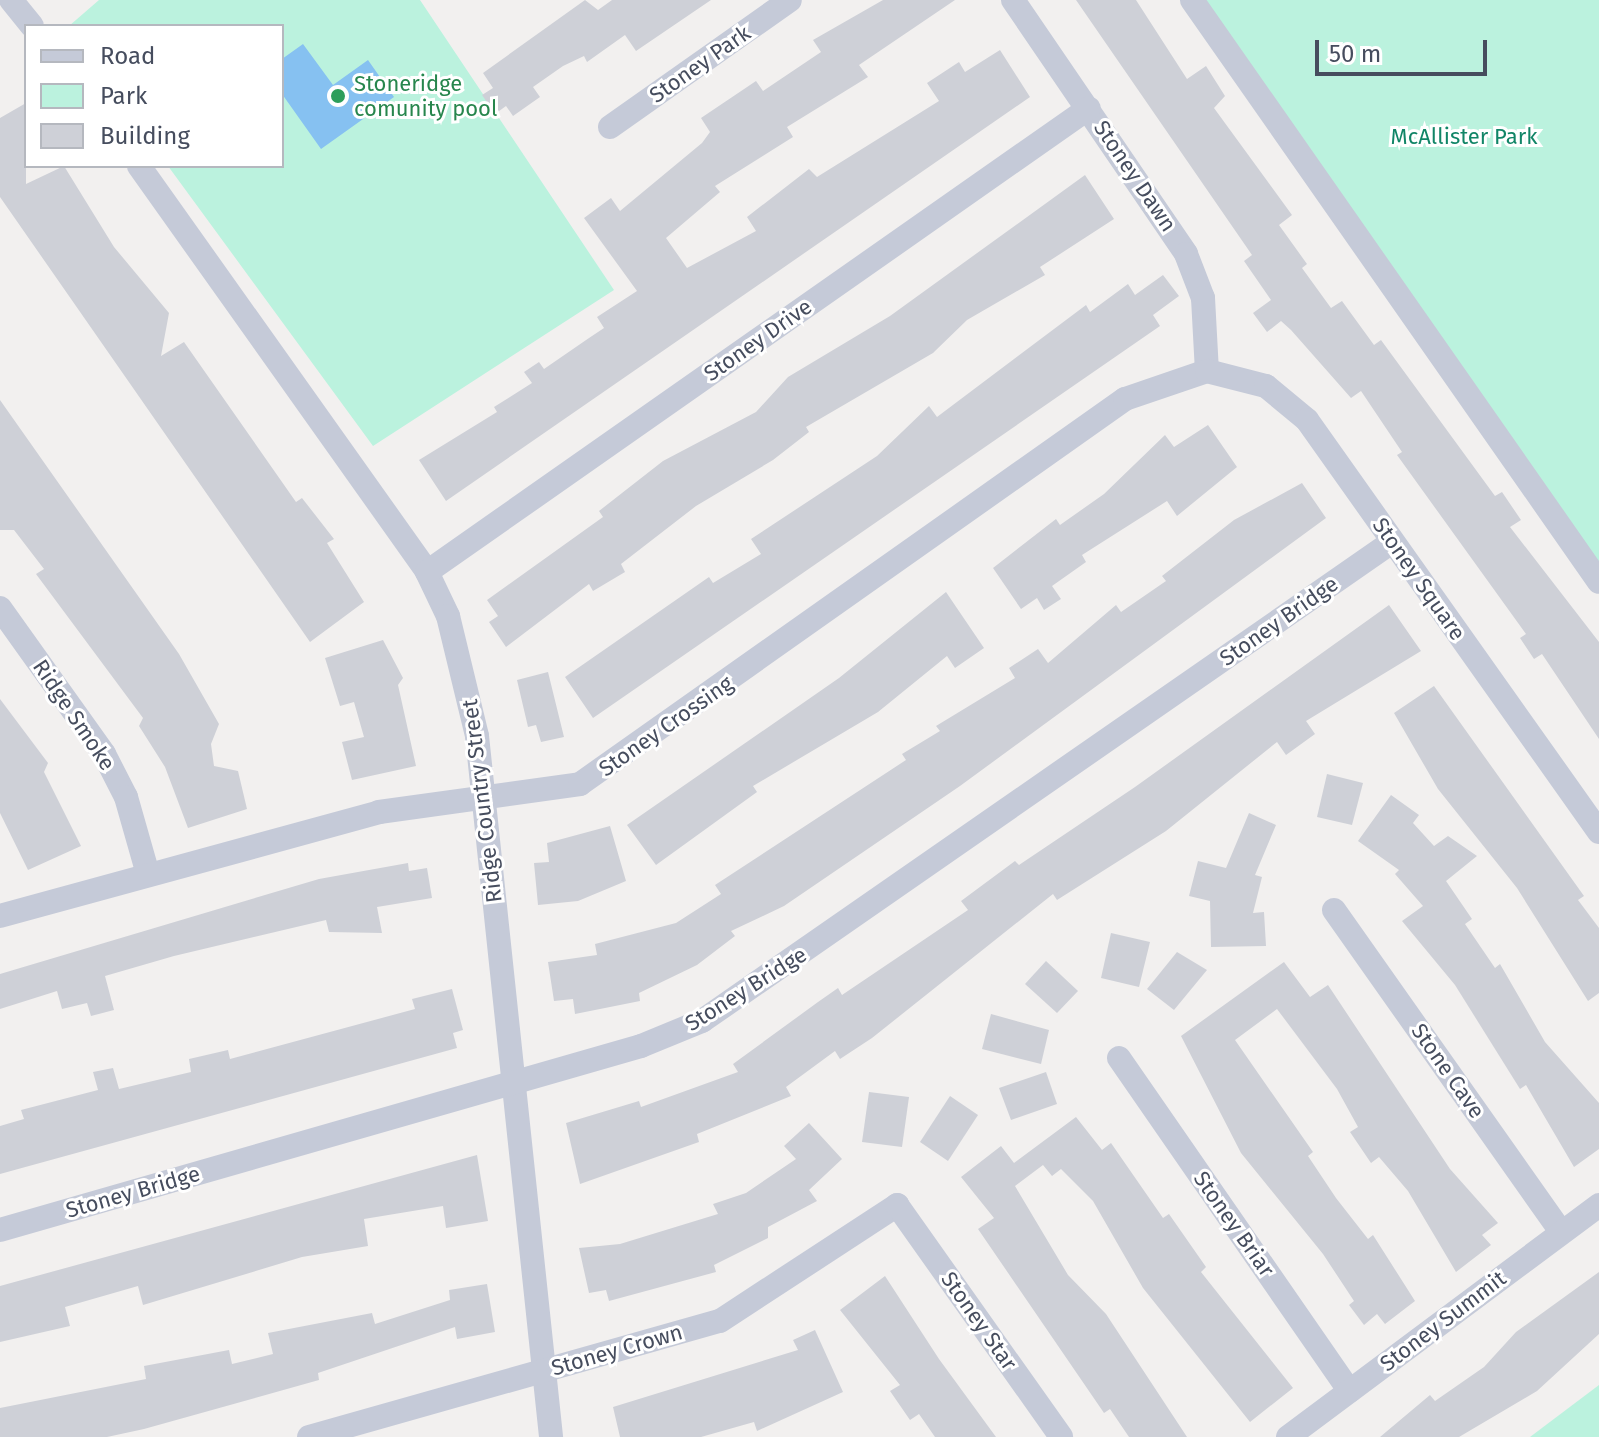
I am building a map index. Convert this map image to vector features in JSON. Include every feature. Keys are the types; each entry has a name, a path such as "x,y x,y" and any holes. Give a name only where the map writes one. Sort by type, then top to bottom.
{"street":[{"path":"11,0 30,24"},
{"name":"Stoney Park","path":"610,127 790,0"},
{"name":"Stoney Dawn","path":"1013,0 1186,254 1203,298 1207,371"},
{"path":"1192,0 1599,582"},
{"name":"Stoney Drive","path":"427,572 1089,108"},
{"name":"Ridge Country Street","path":"140,168 427,572 471,697 551,1437"},
{"name":"Stoney Square","path":"1207,371 1242,377 1287,399 1599,832"},
{"name":"Stoney Crossing","path":"0,916 379,812 558,789 606,771 1125,399 1161,381 1207,371"},
{"name":"Stoney Bridge","path":"0,1230 514,1084 702,1021 1392,542"},
{"name":"Ridge Smoke","path":"0,608 104,754 126,797 148,874"},
{"name":"Stone Cave","path":"1334,910 1561,1232"},
{"name":"Stoney Briar","path":"1119,1058 1350,1391"},
{"name":"Stoney Crown","path":"309,1437 720,1321 897,1205"},
{"name":"Stoney Star","path":"897,1205 1061,1437"},
{"name":"Stoney Summit","path":"1288,1437 1599,1205"}],"green space":[{"path":"99,0 420,0 614,290 373,446 169,168 284,168 284,24 71,24"},
{"name":"McAllister Park","path":"1202,0 1599,0 1599,570"},
{"path":"1599,1385 1599,1437 1530,1437"}],"water":[{"name":"Stoneridge comunity pool","path":"303,44 333,85 368,60 394,97 321,149 284,97 284,58"}],"building":[{"path":"585,0 598,10 612,0 711,0 636,51 625,35 587,62 584,56 563,66 533,87 540,97 513,116 506,106 495,114 482,95 493,88 483,73"},
{"path":"883,0 955,0 859,65 868,77 787,127 793,137 715,186 720,192 666,238 687,268 756,231 747,217 809,169 817,177 939,101 927,83 959,62 965,72 1000,50 1030,97 446,501 419,460 497,412 494,407 532,383 524,372 539,362 544,369 604,328 597,317 637,291 584,218 611,198 620,211 702,143 710,132 701,118 756,81 763,91 821,52 813,40"},
{"path":"1076,0 1136,0 1187,79 1206,66 1225,96 1214,108 1292,215 1279,225 1307,264 1302,268 1331,308 1342,301 1374,345 1381,340 1495,496 1502,492 1521,520 1510,527 1599,642 1599,739 1542,654 1534,659 1520,638 1526,634 1397,455 1402,452 1361,391 1351,398 1281,321 1267,332 1253,313 1271,300 1244,261 1252,255"},
{"path":"24,104 26,184 65,168 114,247 169,313 161,356 184,342 296,502 302,498 334,539 327,543 364,602 310,642 0,197 0,118"},
{"path":"1085,175 1114,219 1040,267 1045,275 967,320 933,353 806,427 809,432 773,460 696,506 621,564 625,572 593,591 589,584 506,647 489,622 498,616 487,600 603,517 599,511 663,461 756,412 788,377 890,316"},
{"path":"1163,275 1179,296 1153,315 1160,326 593,718 565,677 709,577 713,583 761,554 751,539 877,456 929,406 937,417 1086,305 1090,312 1128,284 1135,295"},
{"path":"0,400 179,654 219,724 211,744 214,766 238,771 247,809 188,828 165,767 139,726 143,718 36,574 44,569 14,530 0,530"},
{"path":"1208,425 1237,467 1177,516 1167,501 1082,555 1086,562 1052,586 1061,599 1044,610 1037,598 1021,609 993,568 1056,519 1060,525 1104,494 1165,435 1174,447"},
{"path":"1302,483 1326,518 960,786 784,906 731,931 735,936 697,965 639,993 640,1001 575,1014 573,999 554,1001 548,962 597,955 595,944 676,923 721,894 715,885 906,760 902,754 940,731 936,726 1015,678 1009,668 1038,649 1048,663 1116,605 1121,612 1166,581 1162,576 1234,520"},
{"path":"946,592 984,648 955,668 947,656 878,712 753,786 757,792 656,865 627,825 839,678"},
{"path":"1389,605 1421,651 1306,721 1315,734 1286,755 1277,742 1166,831 1057,900 1053,894 872,1038 840,1059 835,1051 786,1087 791,1096 697,1134 699,1142 580,1184 566,1123 639,1101 641,1107 738,1072 733,1064 818,1002 838,988 842,995 968,910 961,901 1015,861 1019,865 1135,787"},
{"path":"383,640 403,678 398,685 416,766 352,780 342,742 364,737 354,702 340,706 325,658"},
{"path":"548,672 564,737 541,742 536,725 528,727 517,680"},
{"path":"1434,686 1584,896 1578,900 1599,928 1599,993 1588,1001 1517,888 1438,789 1394,713"},
{"path":"0,699 48,763 44,772 81,846 28,870 0,813"},
{"path":"1327,774 1363,783 1352,825 1317,817"},
{"path":"1391,795 1419,815 1413,823 1434,846 1448,836 1477,856 1446,881 1472,919 1465,924 1495,968 1500,964 1545,1042 1599,1103 1599,1149 1574,1167 1526,1085 1520,1089 1455,985 1402,921 1423,906 1395,874 1399,870 1358,841"},
{"path":"1249,813 1276,825 1255,875 1262,877 1253,913 1264,912 1266,946 1211,947 1210,901 1189,896 1198,861 1226,868"},
{"path":"610,826 626,881 578,901 538,905 534,863 549,862 547,843"},
{"path":"408,863 409,871 427,868 432,898 377,907 382,933 329,932 326,920 174,956 105,976 114,1010 91,1016 87,1003 62,1009 57,991 0,1009 0,974 319,879"},
{"path":"1111,933 1150,942 1139,987 1101,978"},
{"path":"1177,952 1207,970 1174,1010 1147,989"},
{"path":"1046,961 1078,991 1057,1013 1025,984"},
{"path":"1284,962 1310,997 1328,985 1450,1169 1498,1223 1482,1235 1491,1245 1456,1272 1408,1191 1379,1157 1371,1163 1350,1132 1358,1127 1337,1089 1277,1009 1235,1040 1313,1152 1308,1156 1336,1198 1368,1239 1373,1235 1415,1301 1385,1324 1377,1314 1364,1325 1349,1305 1354,1301 1323,1254 1241,1153 1181,1036"},
{"path":"452,989 463,1030 453,1033 457,1048 0,1174 0,1126 24,1119 21,1110 98,1090 93,1072 113,1068 119,1089 191,1072 189,1059 228,1050 230,1059 415,1009 412,999"},
{"path":"991,1014 1049,1030 1041,1064 982,1049"},
{"path":"1046,1072 1057,1104 1011,1120 999,1088"},
{"path":"869,1092 909,1097 902,1147 862,1142"},
{"path":"950,1096 978,1115 948,1161 920,1142"},
{"path":"1076,1117 1102,1150 1111,1143 1163,1218 1169,1214 1206,1267 1201,1272 1293,1388 1250,1422 1143,1288 1093,1201 1061,1169 1052,1176 1043,1165 1015,1186 1068,1275 1106,1314 1187,1437 1129,1437 1110,1409 1104,1413 978,1229 994,1218 961,1177 1001,1146 1014,1163"},
{"path":"809,1123 842,1159 809,1190 817,1201 768,1227 768,1238 714,1265 716,1272 609,1301 606,1290 589,1293 579,1248 620,1244 718,1214 713,1204 746,1193 796,1159 784,1146"},
{"path":"477,1155 488,1221 446,1228 443,1206 364,1219 368,1246 302,1257 143,1305 138,1286 65,1307 70,1326 0,1342 0,1286"},
{"path":"1599,1272 1599,1334 1537,1391 1459,1437 1380,1437 1430,1395 1435,1401 1484,1367 1516,1332"},
{"path":"885,1276 939,1359 996,1437 935,1437 919,1414 910,1420 890,1391 900,1385 840,1310"},
{"path":"487,1284 495,1332 457,1339 455,1327 318,1373 319,1380 107,1437 0,1437 0,1408 146,1379 144,1366 229,1350 232,1364 273,1354 268,1333 372,1313 375,1324 450,1300 449,1290"},
{"path":"815,1330 843,1392 757,1431 754,1422 701,1437 620,1437 613,1407 798,1350 793,1340"}],"place":[{"name":"Stoneridge comunity pool","path":"338,96"}]}
